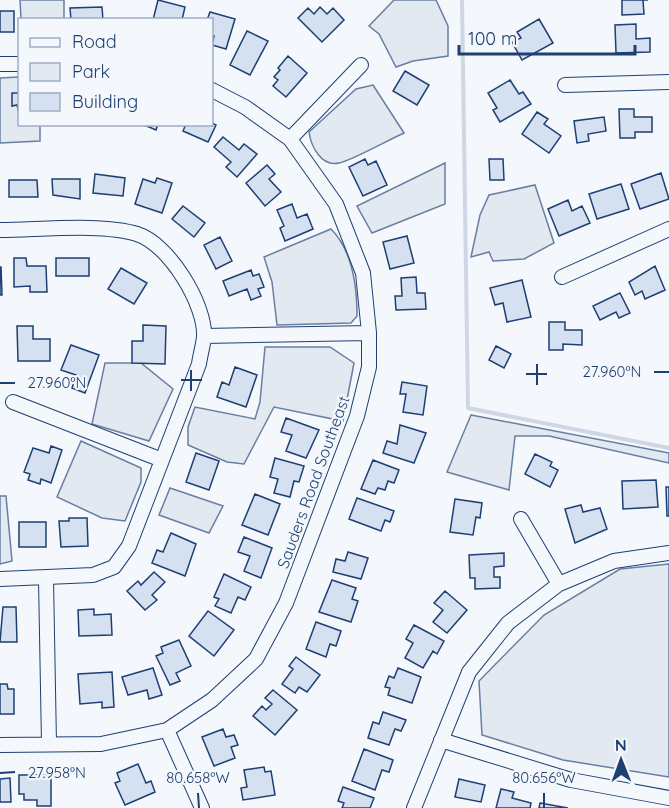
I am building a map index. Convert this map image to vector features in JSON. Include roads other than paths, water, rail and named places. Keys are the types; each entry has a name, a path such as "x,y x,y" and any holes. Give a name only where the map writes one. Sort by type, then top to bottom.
{"street":[{"path":"0,64 18,64"},
{"path":"290,139 361,65"},
{"path":"566,85 669,82"},
{"name":"Sauders Road Southeast","path":"0,745 101,744 167,730 212,700 256,658 286,603 357,416 369,367 369,333 363,273 336,204 290,139 245,107 213,91"},
{"path":"562,277 669,229"},
{"path":"0,230 98,230 139,234 168,257 195,295 204,336 199,364 129,546 114,567 93,575 46,579 0,579"},
{"path":"204,336 369,333"},
{"path":"13,402 162,460"},
{"path":"521,519 559,584"},
{"path":"414,808 469,672 508,623 559,584 614,561 669,553"},
{"path":"46,579 50,744"},
{"path":"167,730 202,808"},
{"path":"441,740 571,780 669,798"}],"waterway":[{"path":"462,0 468,408 669,448"}]}
